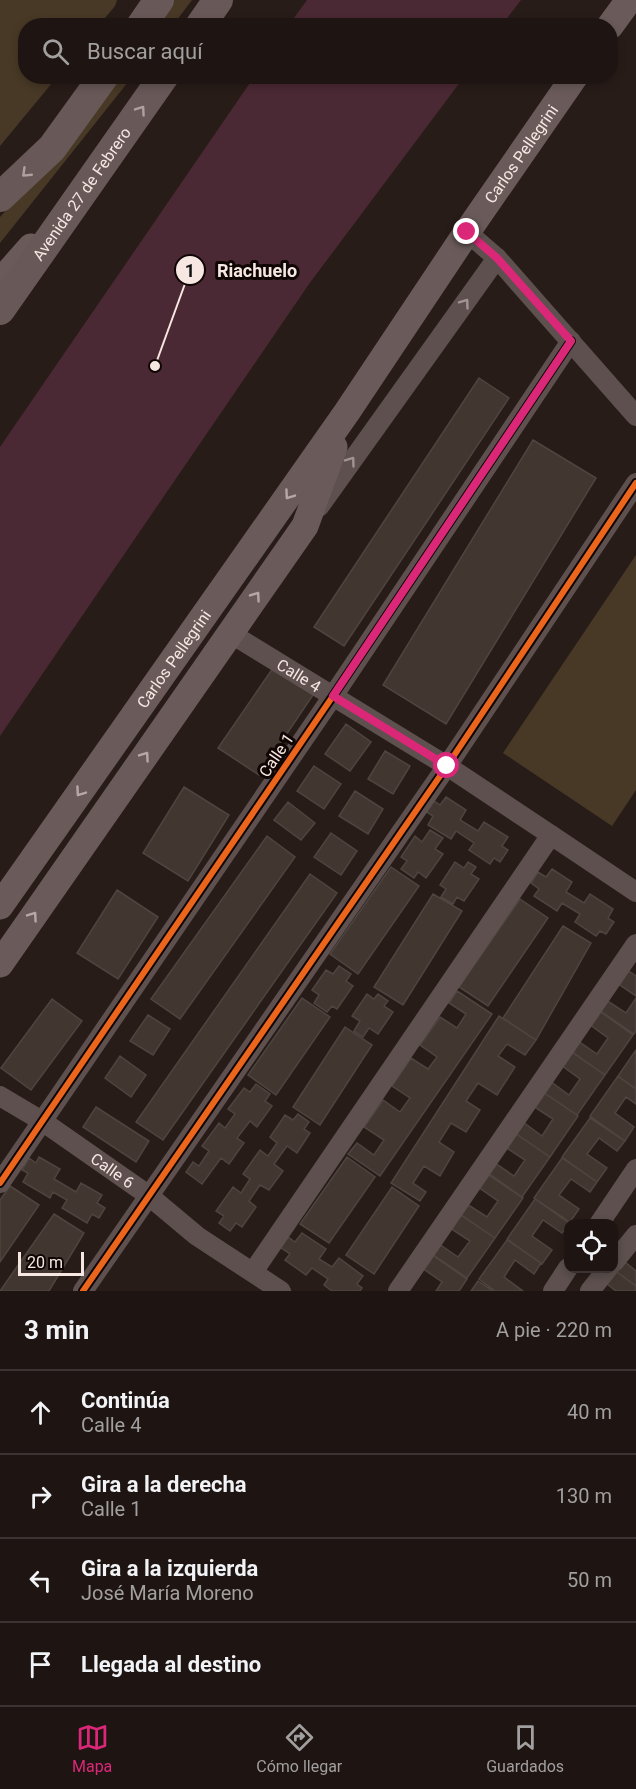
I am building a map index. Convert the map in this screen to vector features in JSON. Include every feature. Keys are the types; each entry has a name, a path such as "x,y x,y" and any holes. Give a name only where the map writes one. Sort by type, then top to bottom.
{"main road":[{"path":"147,18 159,0"},
{"path":"206,18 218,0"},
{"path":"616,18 629,0"},
{"path":"0,197 52,148 98,84"},
{"name":"Avenida 27 de Febrero","path":"0,310 158,84"},
{"name":"Carlos Pellegrini","path":"0,906 347,412 569,84"},
{"path":"0,282 95,175"},
{"name":"Carlos Pellegrini","path":"0,964 305,526 347,412"}],"street":[{"path":"467,232 497,258 636,416"},
{"name":"Carlos Pellegrini","path":"305,526 497,258"},
{"name":"Calle 1","path":"0,1182 333,696 571,341"},
{"path":"83,1291 447,766 636,483"},
{"name":"Calle 4","path":"230,633 447,766 636,892"},
{"path":"253,1272 551,834"},
{"path":"398,1291 636,944"},
{"name":"Calle 6","path":"0,1096 42,1121 148,1195 197,1236 281,1291"},
{"path":"602,1219 636,1169"},
{"path":"618,1257 636,1235"},
{"path":"553,1291 565,1273"},
{"path":"590,1291 605,1273"}],"shaded area":[{"path":"0,0 117,0 105,18 18,18 18,84 51,84 0,146"},
{"path":"168,0 192,0 178,18 156,18"},
{"path":"307,0 521,0 507,18 294,18"},
{"path":"110,84 126,84 0,243 0,217 48,165"},
{"path":"249,84 459,84 309,284 0,736 0,447"},
{"path":"636,555 636,790 612,826 503,753"}],"building":[{"path":"479,378 509,398 344,646 314,627"},
{"path":"533,440 596,478 446,724 383,685"},
{"path":"273,668 313,695 259,775 218,748"},
{"path":"346,724 371,742 350,771 325,754"},
{"path":"385,751 410,766 393,794 368,779"},
{"path":"314,766 341,784 324,809 297,791"},
{"path":"184,787 229,815 188,881 143,853"},
{"path":"355,791 383,809 368,834 339,816"},
{"path":"446,797 466,810 460,820 478,831 484,822 508,837 502,846 508,850 500,862 494,858 490,864 469,850 474,843 456,831 451,839 428,825 433,816 425,811 433,800 440,805"},
{"path":"288,802 315,823 301,840 274,820"},
{"path":"430,830 443,838 435,849 443,854 426,878 418,872 414,878 401,869 407,861 401,857 415,836 422,842"},
{"path":"331,833 357,851 341,875 314,857"},
{"path":"267,836 295,857 180,1019 151,999"},
{"path":"455,862 464,868 468,862 476,867 471,874 479,879 464,901 457,897 453,904 441,897 446,889 440,885"},
{"path":"391,867 419,886 358,974 330,954"},
{"path":"552,869 572,882 566,892 584,903 590,894 613,909 608,918 614,922 606,934 600,931 596,936 575,922 580,914 562,903 557,911 534,896 539,889 531,883 538,872 546,877"},
{"path":"310,874 337,893 163,1140 136,1122"},
{"path":"117,890 158,917 118,979 77,953"},
{"path":"433,894 462,911 403,1005 374,987"},
{"path":"520,899 548,918 488,1006 459,987"},
{"path":"563,926 591,943 536,1040 503,1018"},
{"path":"339,966 351,974 346,981 353,986 337,1009 332,1006 327,1012 314,1003 319,995 312,990 326,970 333,974"},
{"path":"627,970 636,976 636,996 617,983"},
{"path":"457,991 492,1014 380,1176 348,1154 357,1143 374,1155 384,1140 364,1127 383,1100 400,1112 410,1098 392,1086 411,1058 428,1069 437,1057 420,1045 440,1017 457,1028 466,1014 449,1003"},
{"path":"367,994 374,999 378,994 388,1001 384,1006 393,1012 378,1034 369,1028 363,1037 354,1031 360,1021 352,1016"},
{"path":"302,998 330,1017 276,1095 248,1075"},
{"path":"636,998 636,1031 634,1034 599,1010 606,1000 626,1013"},
{"path":"52,999 82,1021 31,1090 1,1068"},
{"path":"598,1010 633,1035 605,1075 571,1051 578,1041 597,1054 608,1038 589,1024"},
{"path":"148,1015 170,1029 153,1055 130,1041"},
{"path":"499,1016 536,1040 525,1055 507,1044 498,1056 515,1067 497,1095 478,1083 466,1101 480,1110 466,1132 451,1123 439,1142 454,1152 440,1176 424,1166 413,1183 426,1192 420,1201 391,1183"},
{"path":"345,1027 372,1045 320,1125 293,1107"},
{"path":"636,1050 636,1089 618,1076"},
{"path":"570,1051 605,1075 577,1115 543,1092 550,1081 569,1095 580,1079 561,1065"},
{"path":"120,1056 146,1075 131,1097 105,1078"},
{"path":"618,1076 636,1089 636,1104 626,1097 615,1113 634,1127 625,1141 590,1116"},
{"path":"256,1084 270,1094 265,1101 272,1106 257,1127 250,1121 237,1138 244,1143 229,1164 221,1158 202,1184 186,1172 193,1162 199,1166 209,1151 202,1146 219,1123 225,1128 235,1114 228,1109 244,1088 250,1092"},
{"path":"543,1092 578,1116 550,1157 515,1133 523,1122 542,1136 553,1119 533,1106"},
{"path":"96,1107 149,1141 136,1162 83,1127"},
{"path":"298,1114 309,1122 304,1129 310,1133 297,1153 287,1146 274,1164 283,1171 269,1190 260,1185 249,1201 256,1207 242,1227 236,1223 230,1231 219,1223 224,1216 216,1211 233,1187 241,1193 250,1179 243,1174 260,1150 268,1156 277,1143 270,1137 285,1115 293,1120"},
{"path":"590,1118 625,1141 617,1151 599,1138 587,1154 607,1168 597,1182 562,1157"},
{"path":"515,1133 550,1157 522,1197 488,1173 495,1163 514,1176 525,1160 505,1147"},
{"path":"39,1157 60,1169 54,1179 76,1192 81,1183 102,1195 97,1203 105,1208 99,1218 92,1214 87,1223 62,1208 67,1200 53,1192 50,1198 23,1182 28,1173 22,1170 29,1158 36,1163"},
{"path":"347,1157 375,1177 329,1243 300,1224"},
{"path":"562,1158 597,1182 590,1192 571,1179 559,1195 579,1209 572,1219 566,1219 534,1198"},
{"path":"487,1174 523,1198 495,1238 460,1214 467,1204 487,1217 498,1201 478,1187"},
{"path":"10,1186 39,1205 0,1262 0,1200"},
{"path":"392,1187 419,1206 374,1274 346,1255"},
{"path":"535,1199 564,1219 562,1233 543,1220 532,1236 552,1250 542,1264 507,1239"},
{"path":"54,1214 84,1233 49,1291 0,1291"},
{"path":"459,1214 495,1238 467,1278 432,1254 439,1244 458,1257 470,1241 450,1228"},
{"path":"302,1233 326,1249 319,1259 332,1267 339,1258 363,1276 357,1284 362,1288 360,1291 332,1291 324,1285 328,1279 312,1268 306,1275 285,1260 290,1254 280,1247 288,1237 295,1242"},
{"path":"507,1240 541,1263 534,1274 515,1260 504,1277 523,1291 495,1291 479,1279"},
{"path":"432,1255 467,1279 459,1291 436,1291 442,1282 422,1268"},
{"path":"625,1262 636,1271 636,1286 618,1273"},
{"path":"618,1273 636,1286 636,1291 616,1291 607,1284"},
{"path":"478,1281 493,1291 471,1291"}],"cycle path":[{"path":"0,1183 333,696 571,341"},
{"path":"83,1291 447,766 636,483"}],"place":[{"name":"Riachuelo","path":"155,366"}],"route":[{"path":"447,766 333,696 571,341 497,258 467,232"}]}
